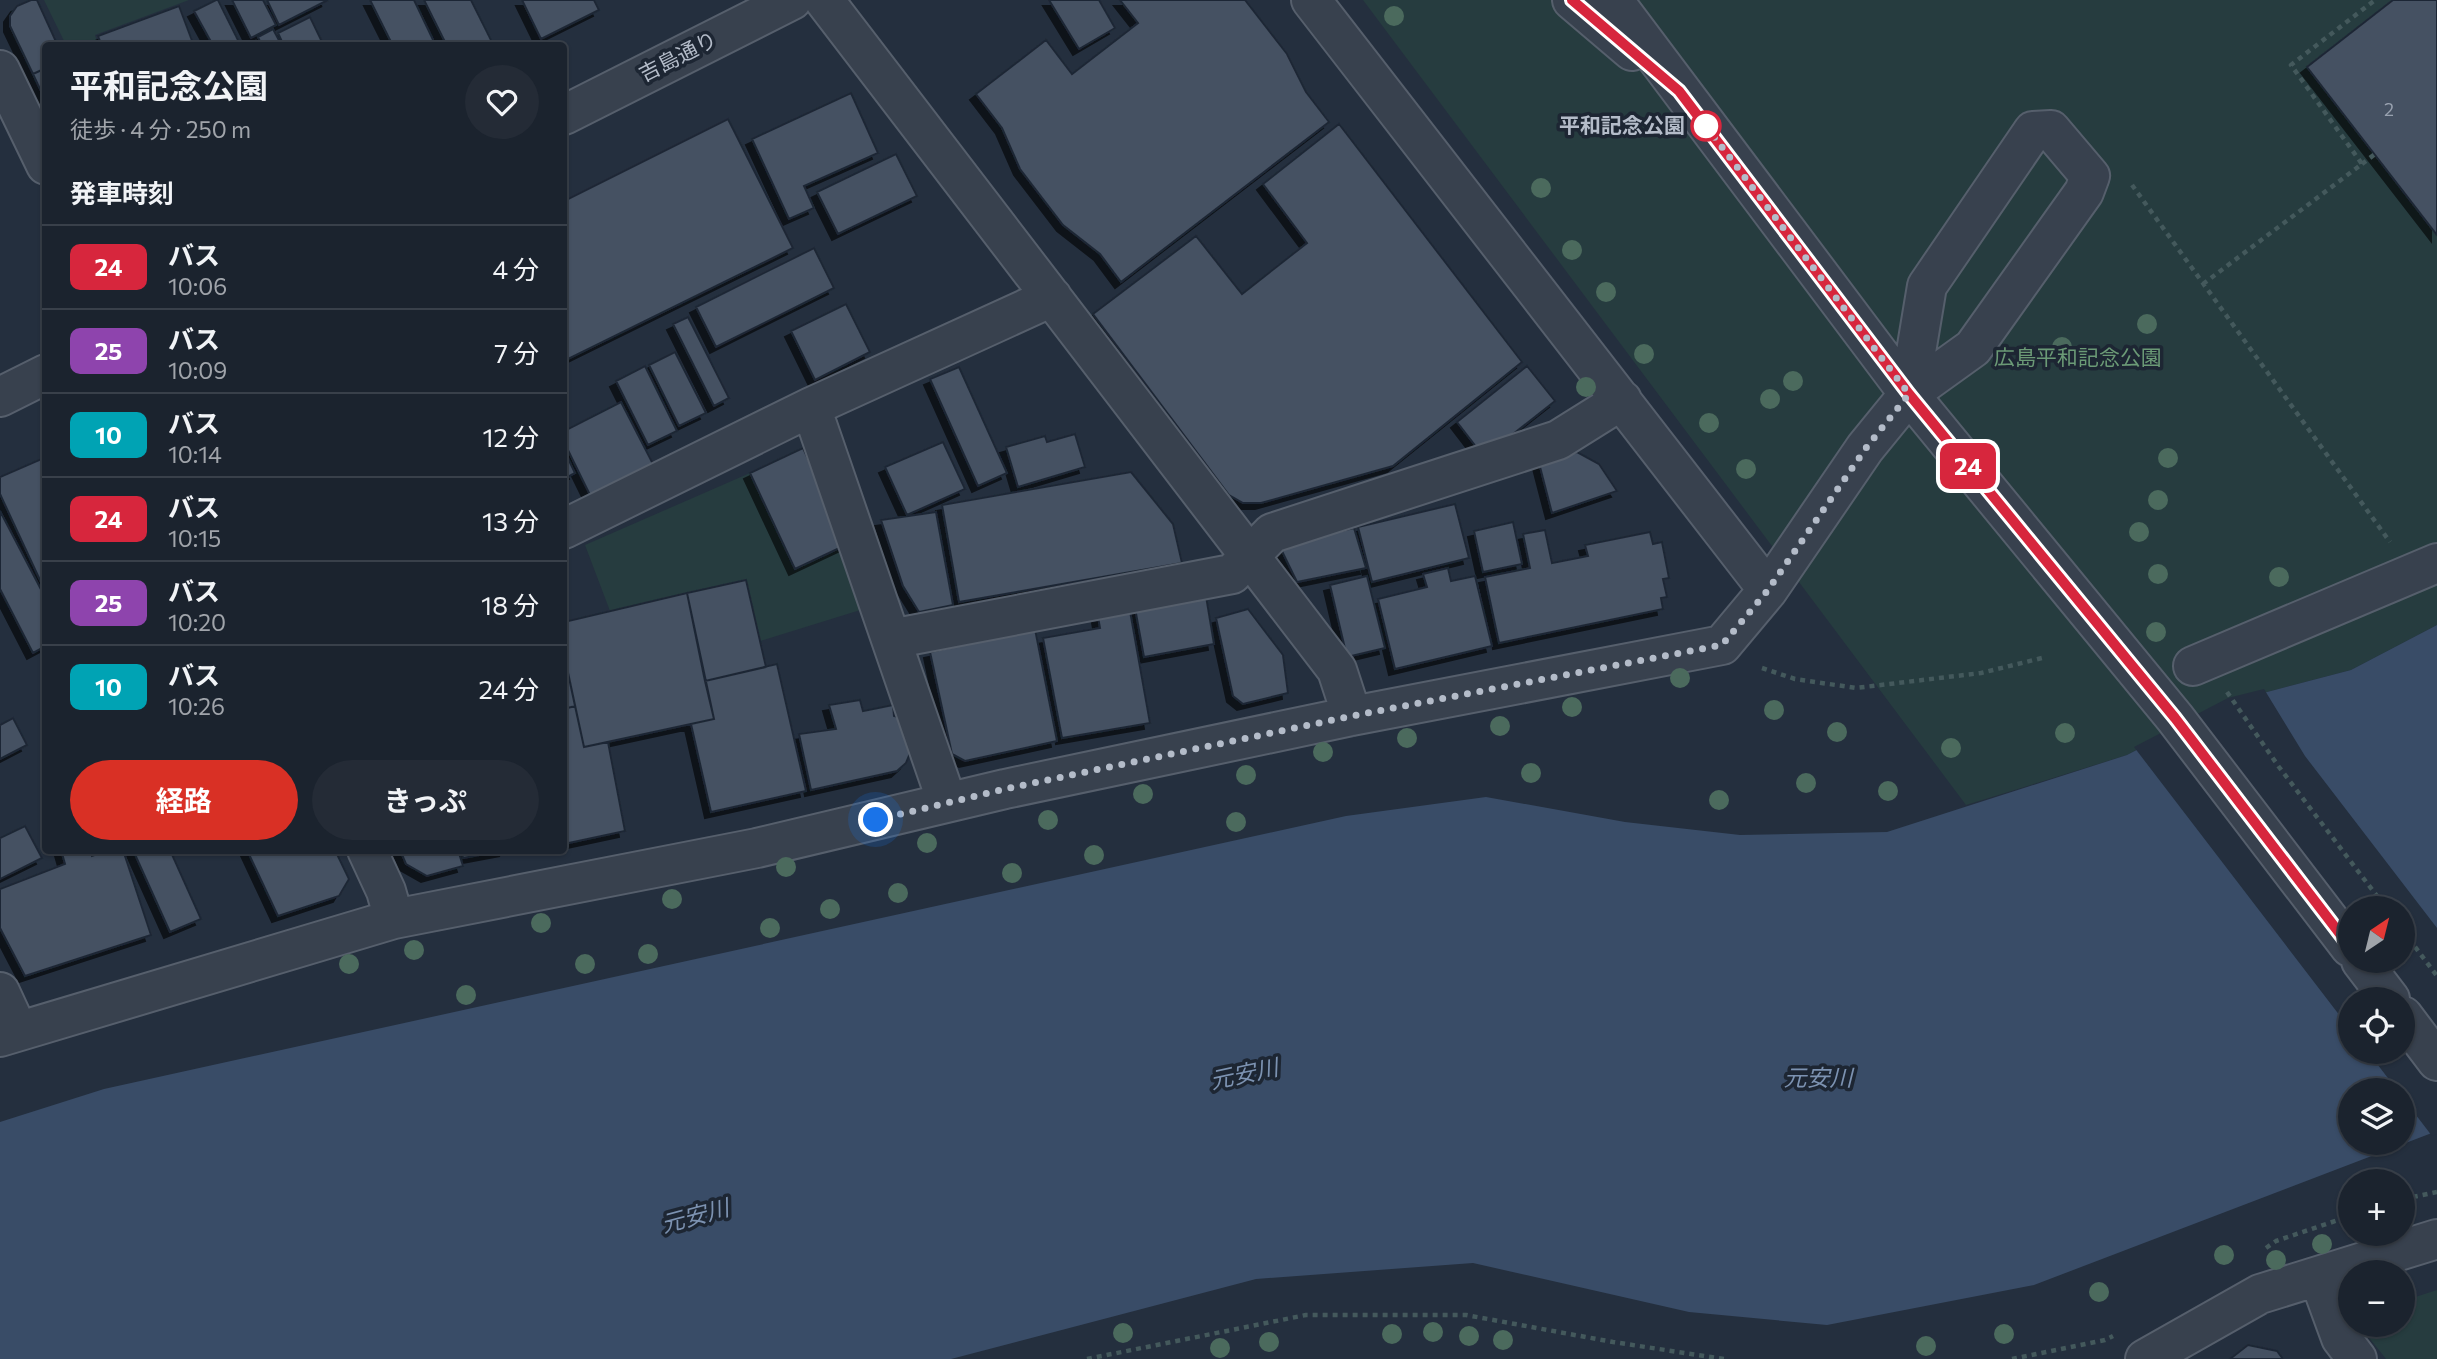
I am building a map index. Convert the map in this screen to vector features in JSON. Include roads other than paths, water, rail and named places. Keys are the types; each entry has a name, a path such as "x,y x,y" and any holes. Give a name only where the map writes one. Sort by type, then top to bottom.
{"street":[{"name":"吉島通り","path":"567,113 792,0"},
{"path":"824,0 1337,670 1352,716"},
{"path":"1311,0 1768,590"},
{"path":"1572,0 1679,91"},
{"path":"1613,0 1909,394 2175,718 2338,931"},
{"path":"0,70 42,157"},
{"path":"0,992 9,1034 394,919 757,848 947,803 1352,716 1722,645 1768,590 1866,448 1909,394 1973,348 2084,192 2090,176 2051,130 2033,131 1927,286 1909,394"},
{"path":"567,528 811,407 1052,297"},
{"path":"0,397 42,376"},
{"path":"891,639 1232,574 1272,533 1558,440 1622,400"},
{"path":"811,407 947,803"},
{"path":"2193,666 2425,568"},
{"path":"369,854 386,891 394,919"},
{"path":"2370,973 2381,987"},
{"path":"2415,1032 2437,1061"},
{"path":"2145,1359 2260,1294 2437,1240"},
{"path":"2319,1278 2341,1338 2357,1359"}],"water":[{"name":"元安川","path":"2437,625 2437,1131 2415,1139 2415,1078 2338,1078 2338,1155 2374,1155 2034,1285 1827,1325 1689,1312 1473,1263 1256,1279 951,1359 0,1359 0,1122 104,1089 1346,816 1486,797 1625,822 1740,835 1887,832 2127,755 2229,702 2351,670"}],"place":[{"name":"平和記念公園","path":"1706,126"}],"park label":[{"name":"広島平和記念公園","path":"2078,358"}]}
